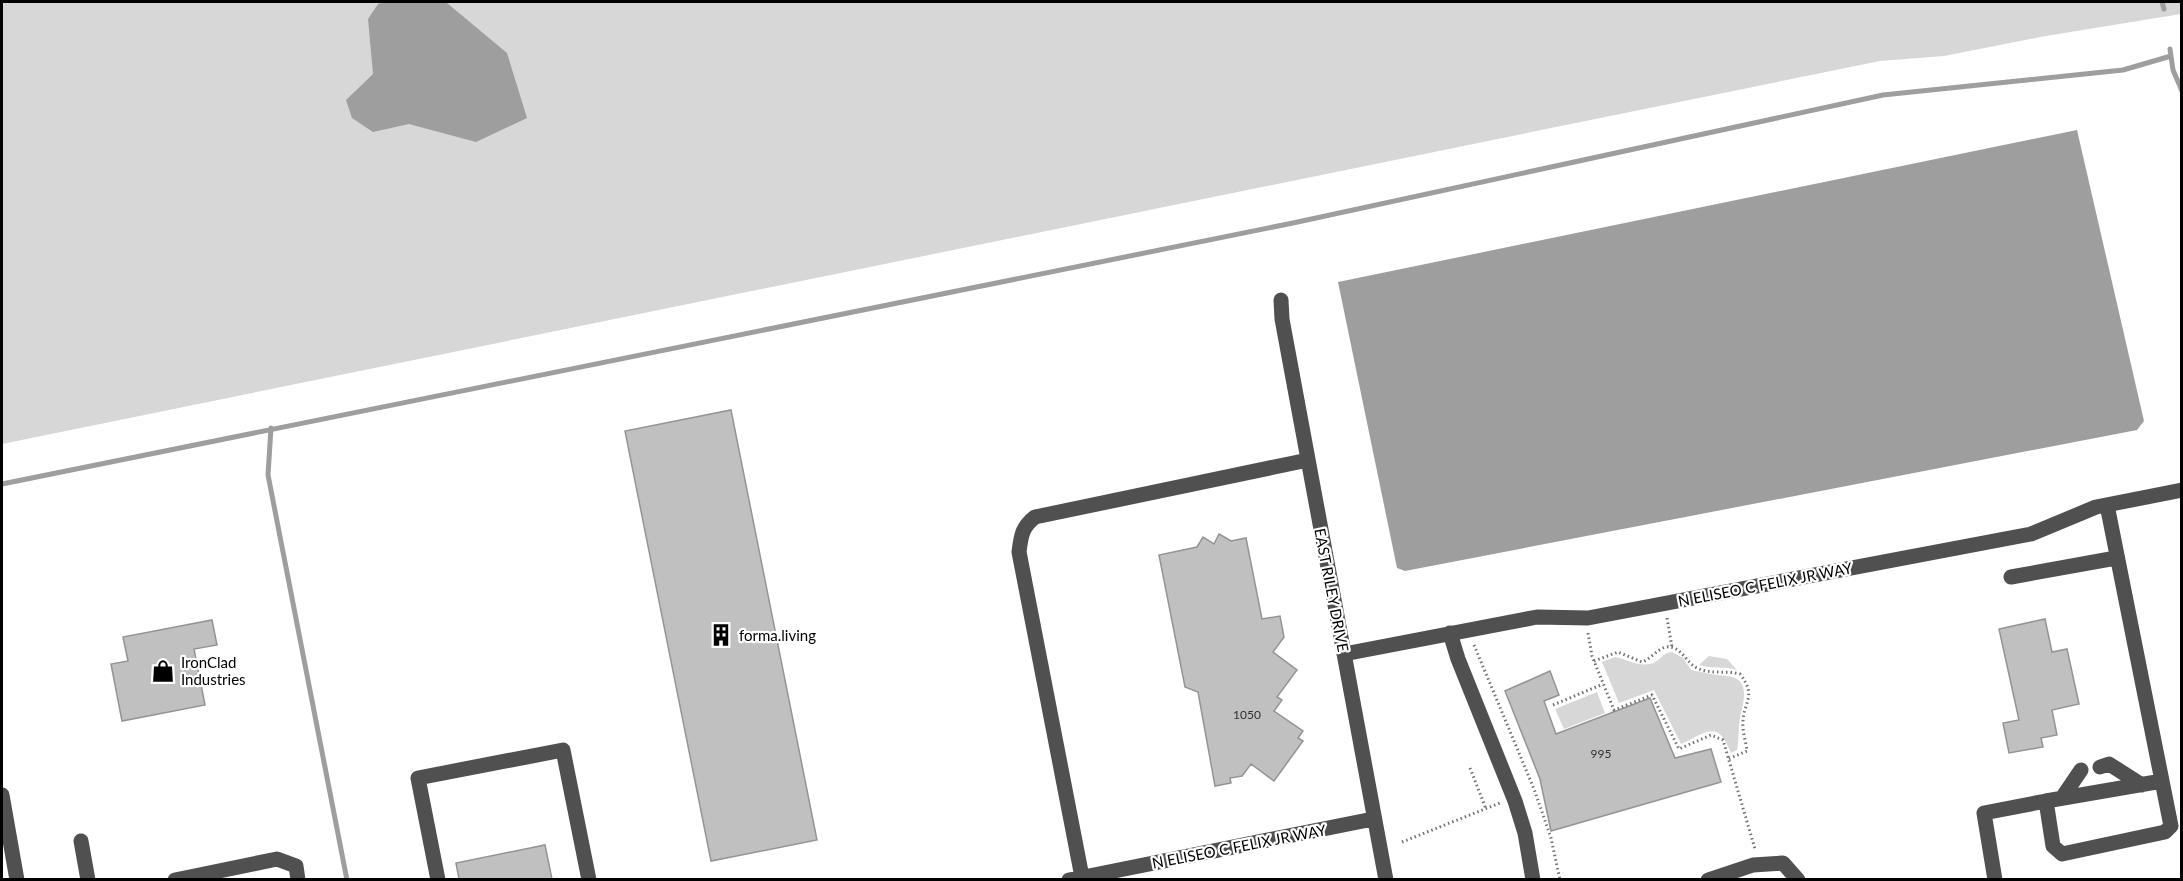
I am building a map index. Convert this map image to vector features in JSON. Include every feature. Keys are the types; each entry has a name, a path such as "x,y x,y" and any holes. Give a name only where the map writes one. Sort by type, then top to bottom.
{"street":[{"name":"EAST RILEY DRIVE","path":"1281,300 1282,320 1373,819 1386,879"},
{"path":"1076,878 1019,552 1025,524 1035,517 1308,460"},
{"name":"N ELISEO C FELIX JR WAY","path":"1344,654 1537,617 1588,618 2031,534 2107,505 2181,490"},
{"path":"2046,801 2053,846 2062,854 2165,832 2172,826 2107,505"},
{"path":"2010,577 2116,558"},
{"path":"1450,633 1525,833 1533,879"},
{"path":"438,879 418,778 563,750 589,879"},
{"path":"2100,767 2109,764 2142,784"},
{"path":"2062,798 2080,770"},
{"path":"1995,879 1984,813 2162,781"},
{"path":"2,795 17,879"},
{"name":"N ELISEO C FELIX JR WAY","path":"1076,878 1373,819"},
{"path":"81,841 88,879"},
{"path":"175,879 277,859 296,866 298,879"},
{"path":"1708,879 1759,864 1783,863 1798,879"}],"path":[{"path":"1667,618 1672,647"},
{"path":"1588,632 1594,661 1614,710 1652,695 1679,749 1710,735 1723,740 1759,864"},
{"path":"1473,643 1534,789 1551,838 1560,879"},
{"path":"1594,661 1618,652 1642,662 1664,647 1672,647 1680,651 1691,665 1699,669 1708,672 1737,673 1745,681 1748,691 1748,702 1743,721 1747,751 1728,759"},
{"path":"1553,705 1604,684"},
{"path":"1470,768 1486,809"},
{"path":"1402,842 1513,798"}],"shaded area":[{"path":"2,2 2181,2 2181,14 2046,36 1944,56 1880,61 2,444"},
{"path":"385,2 447,3 507,53 527,118 476,142 409,124 373,132 352,118 346,100 373,74 368,19 378,4"},
{"path":"2077,130 2144,421 2137,430 1405,571 1397,568 1338,282"},
{"path":"1672,652 1683,658 1691,670 1733,677 1741,683 1744,698 1737,750 1731,753 1721,736 1711,731 1681,744 1654,690 1619,703 1602,662 1615,657 1640,664 1650,664"},
{"path":"1709,656 1727,659 1737,670 1699,665"},
{"path":"1597,692 1605,713 1564,729 1555,709"}],"building":[{"name":"forma.living","path":"731,410 817,840 711,861 625,431"},
{"path":"1219,534 1231,541 1246,538 1262,619 1280,616 1284,637 1273,652 1297,670 1277,697 1282,700 1274,711 1303,731 1298,738 1303,741 1274,781 1251,764 1242,776 1230,778 1231,783 1215,786 1198,692 1185,687 1159,555 1197,547 1203,537 1214,544"},
{"path":"2045,619 2052,652 2067,649 2079,704 2052,710 2057,735 2041,738 2043,747 2009,753 2003,723 2019,720 1999,629"},
{"path":"212,620 217,645 194,649 205,705 122,721 111,664 128,661 123,637"},
{"path":"1550,671 1559,695 1544,701 1556,734 1650,698 1675,758 1711,749 1721,782 1551,831 1540,779 1505,691"},
{"path":"545,845 552,879 459,879 456,863"}],"waterway":[{"path":"2162,2 2164,9"},
{"path":"2170,49 2173,70 2182,91"},
{"path":"2,484 1293,223 1883,95 2123,70 2171,56"},
{"path":"271,428 268,475 347,880"}],"place":[{"name":"forma.living","path":"721,635"},
{"name":"IronClad Industries","path":"163,671"}]}
